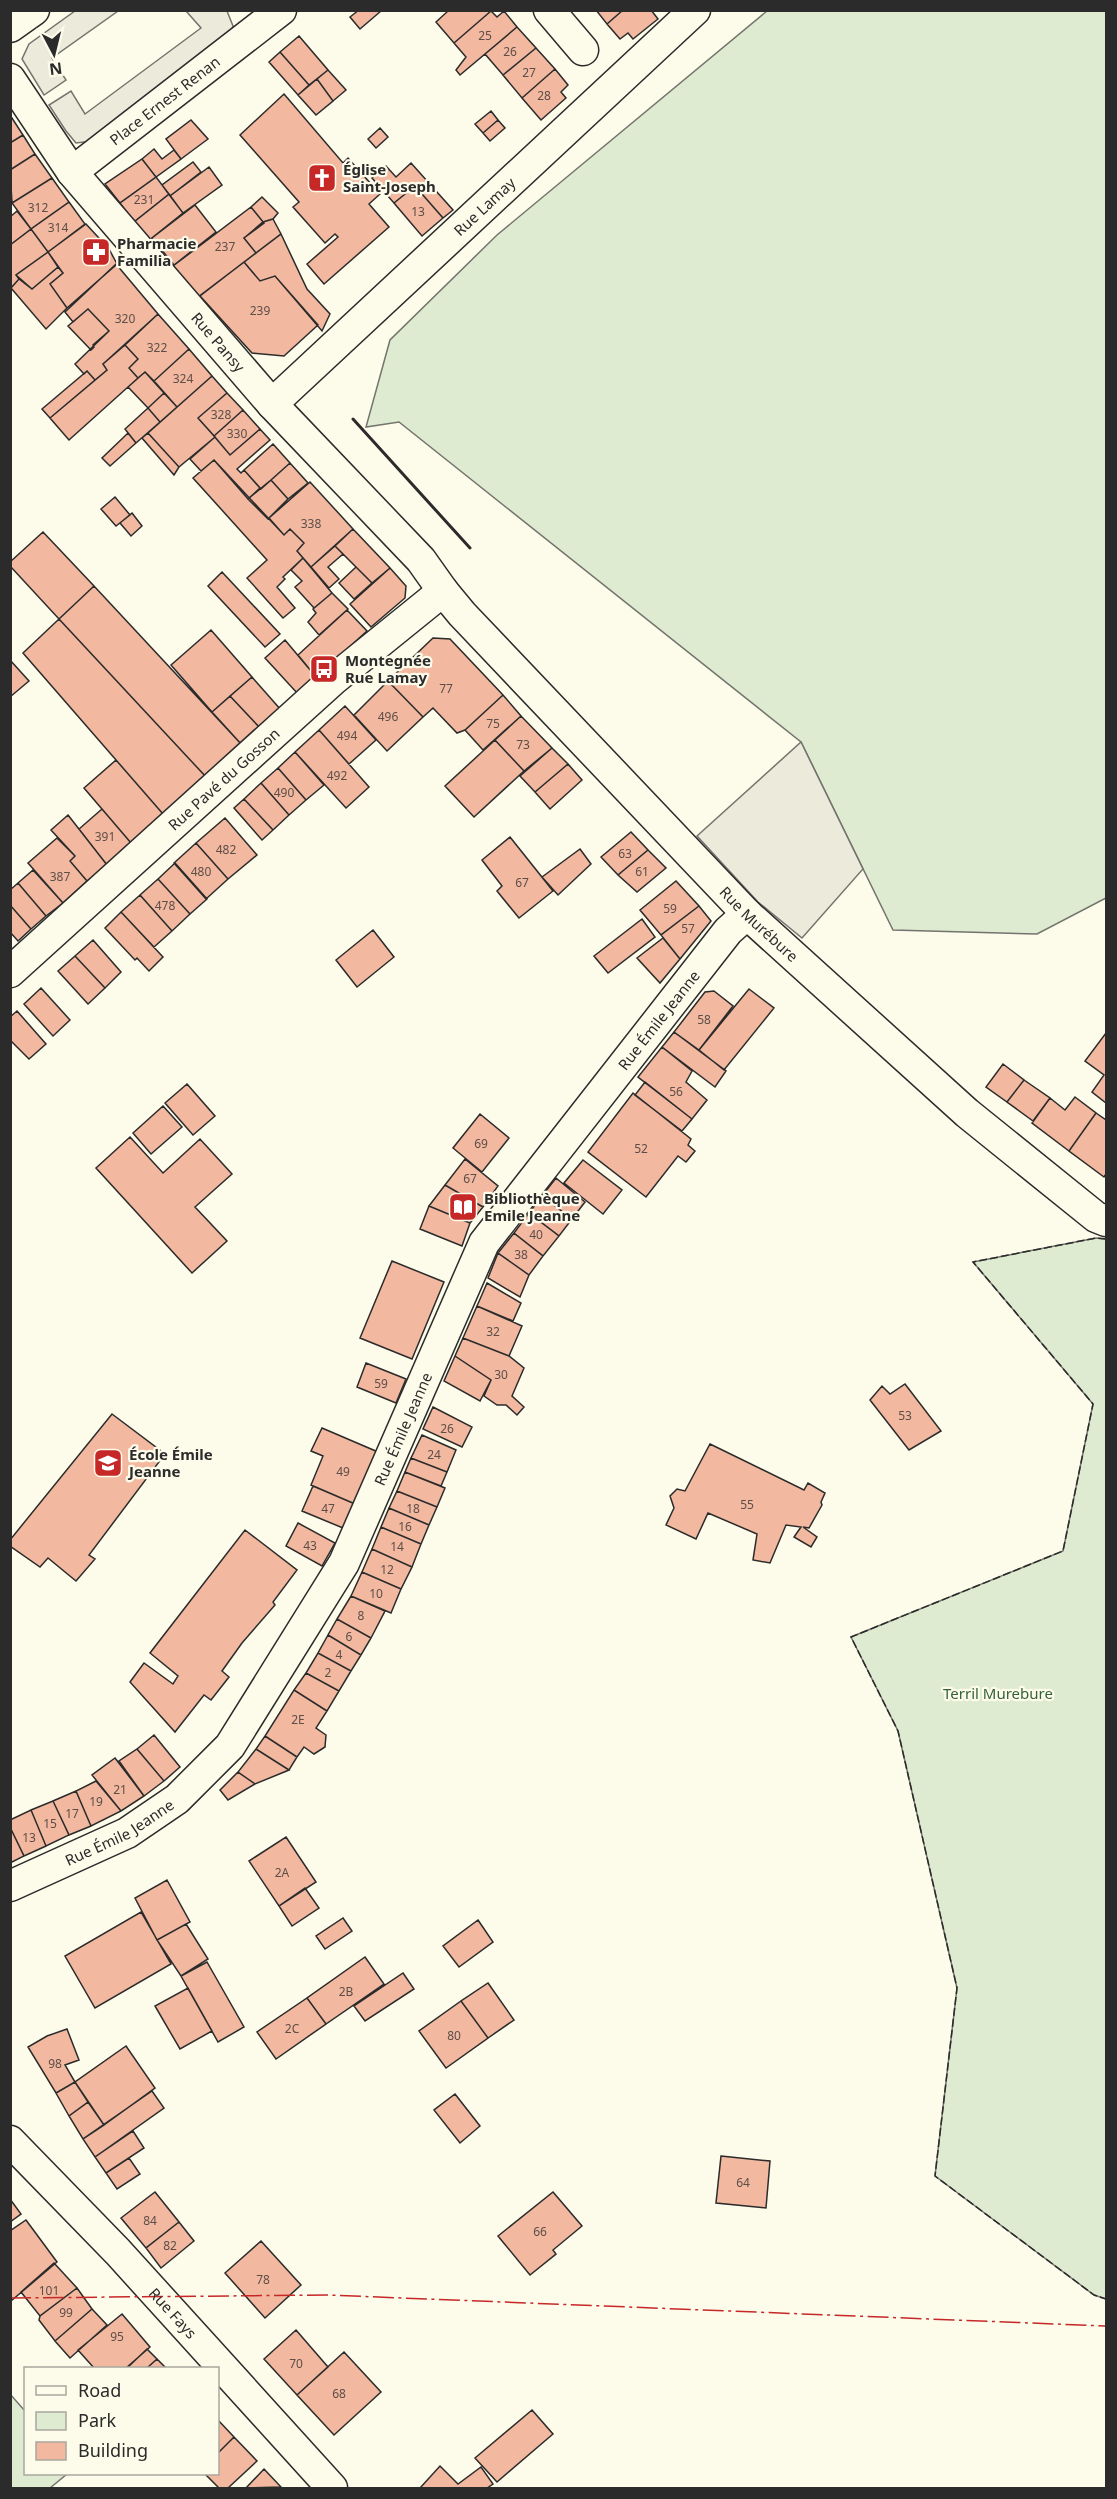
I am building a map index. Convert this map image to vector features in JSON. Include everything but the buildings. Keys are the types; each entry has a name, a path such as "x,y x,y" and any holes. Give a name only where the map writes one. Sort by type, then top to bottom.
{"street":[{"path":"10,27 34,10"},
{"path":"549,10 583,50"},
{"name":"Rue Lamay","path":"272,404 695,10"},
{"name":"Place Ernest Renan","path":"72,172 262,17"},
{"name":"Rue Pansy","path":"10,80 72,172 272,404 421,560 442,591"},
{"name":"Rue Murébure","path":"442,591 747,914 967,1113 1103,1213"},
{"name":"Rue Pavé du Gosson","path":"10,972 333,680 442,591"},
{"name":"Rue Émile Jeanne","path":"10,1886 127,1833 177,1799 230,1746 344,1563 484,1244 728,931 747,914"},
{"name":"Rue Fays","path":"10,2141 118,2252 332,2488"}],"green space":[{"path":"767,11 1106,11 1106,898 1037,934 893,930 801,742 399,422 366,427 390,340 497,235"},
{"name":"Terril Murebure","path":"1096,1238 1106,1239 1106,2299 1094,2295 935,2176 957,1988 898,1731 851,1637 1063,1551 1093,1404 973,1262"},
{"path":"10,2394 24,2410 24,2475 66,2475 50,2488 11,2488"}],"shaded area":[{"path":"75,11 118,11 52,58 66,80 44,95 22,59 29,44"},
{"path":"186,11 227,11 233,26 229,40 92,141 76,143 49,105 71,91 85,114 201,28"},
{"path":"801,742 863,869 802,938 758,902 697,836"}],"fence":[{"path":"1106,1239 1096,1238 973,1262 1093,1404 1063,1551 851,1637 898,1731 957,1988 935,2176 1094,2295 1106,2299"}],"wall":[{"path":"353,419 470,548"}],"power":[{"path":"10,2298 327,2295 1106,2326"}],"place":[{"name":"Église Saint-Joseph","path":"322,178"},
{"name":"Pharmacie Familia","path":"96,252"},
{"name":"Montegnée Rue Lamay","path":"324,669"},
{"name":"Bibliothèque Emile Jeanne","path":"463,1207"},
{"name":"École Émile Jeanne","path":"108,1463"}]}
